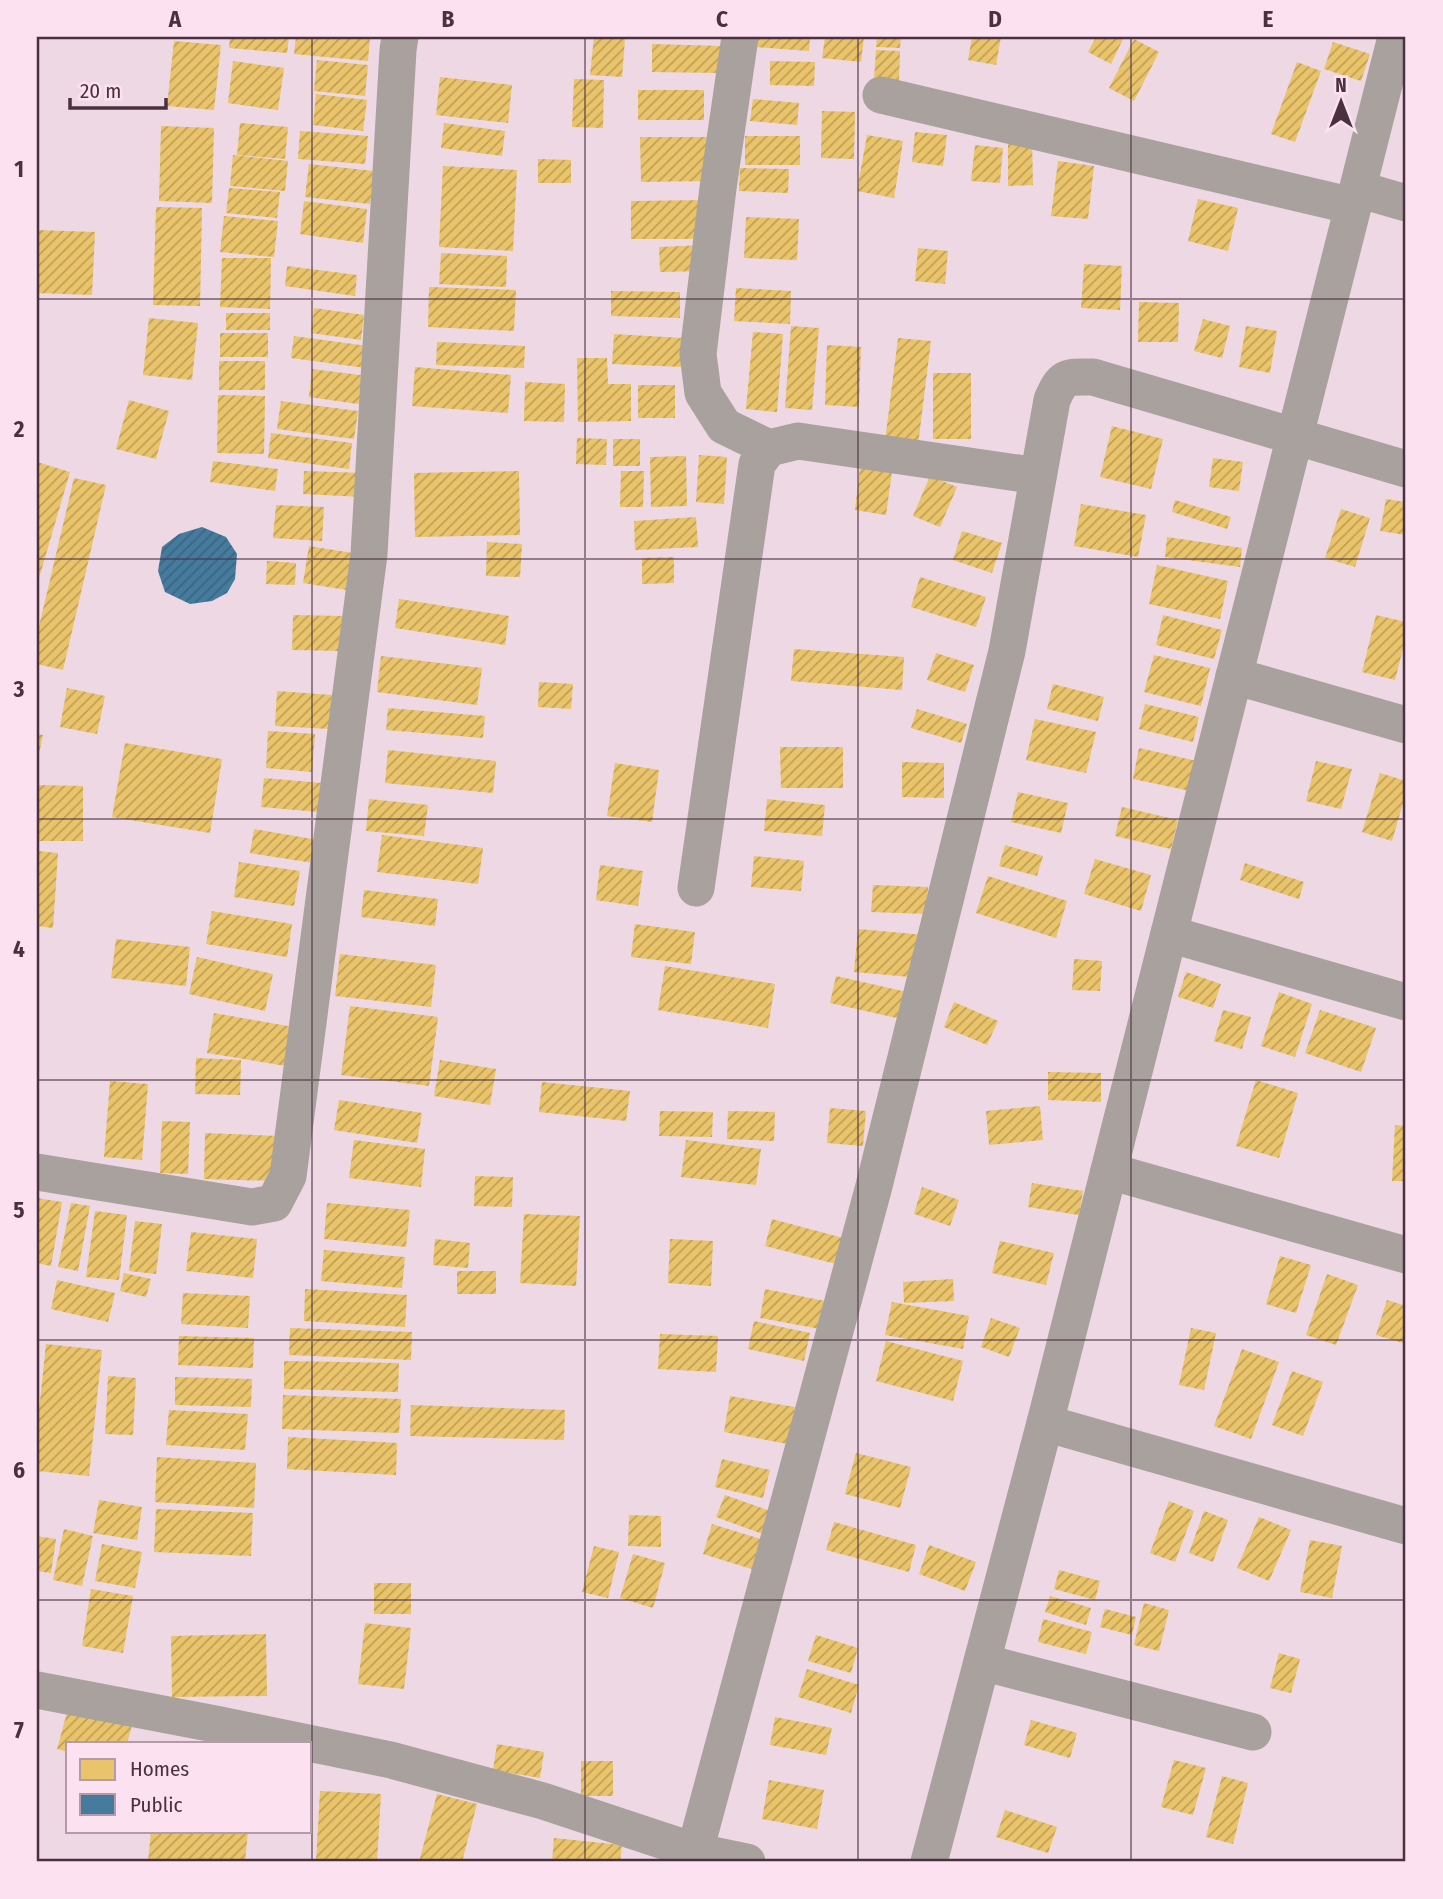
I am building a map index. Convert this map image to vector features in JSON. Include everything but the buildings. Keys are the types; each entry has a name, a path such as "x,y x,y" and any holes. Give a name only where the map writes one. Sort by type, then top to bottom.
{"street":[{"path":"37,1172 252,1207 274,1203 288,1176 369,554 400,37"},
{"path":"740,37 698,354 702,393 724,426 769,448"},
{"path":"929,1862 1045,1423 1396,37"},
{"path":"881,95 1355,198 1406,203"},
{"path":"693,1856 874,1186 1007,652 1052,400 1060,383 1072,377 1093,377 1406,469"},
{"path":"696,888 757,464 769,448 798,441 1038,476"},
{"path":"1234,676 1406,725"},
{"path":"1169,934 1406,1002"},
{"path":"1109,1171 1406,1255"},
{"path":"1045,1423 1406,1526"},
{"path":"982,1662 1254,1732"},
{"path":"37,1693 303,1742"},
{"path":"312,1744 391,1760 543,1801 693,1856 747,1862"}]}
